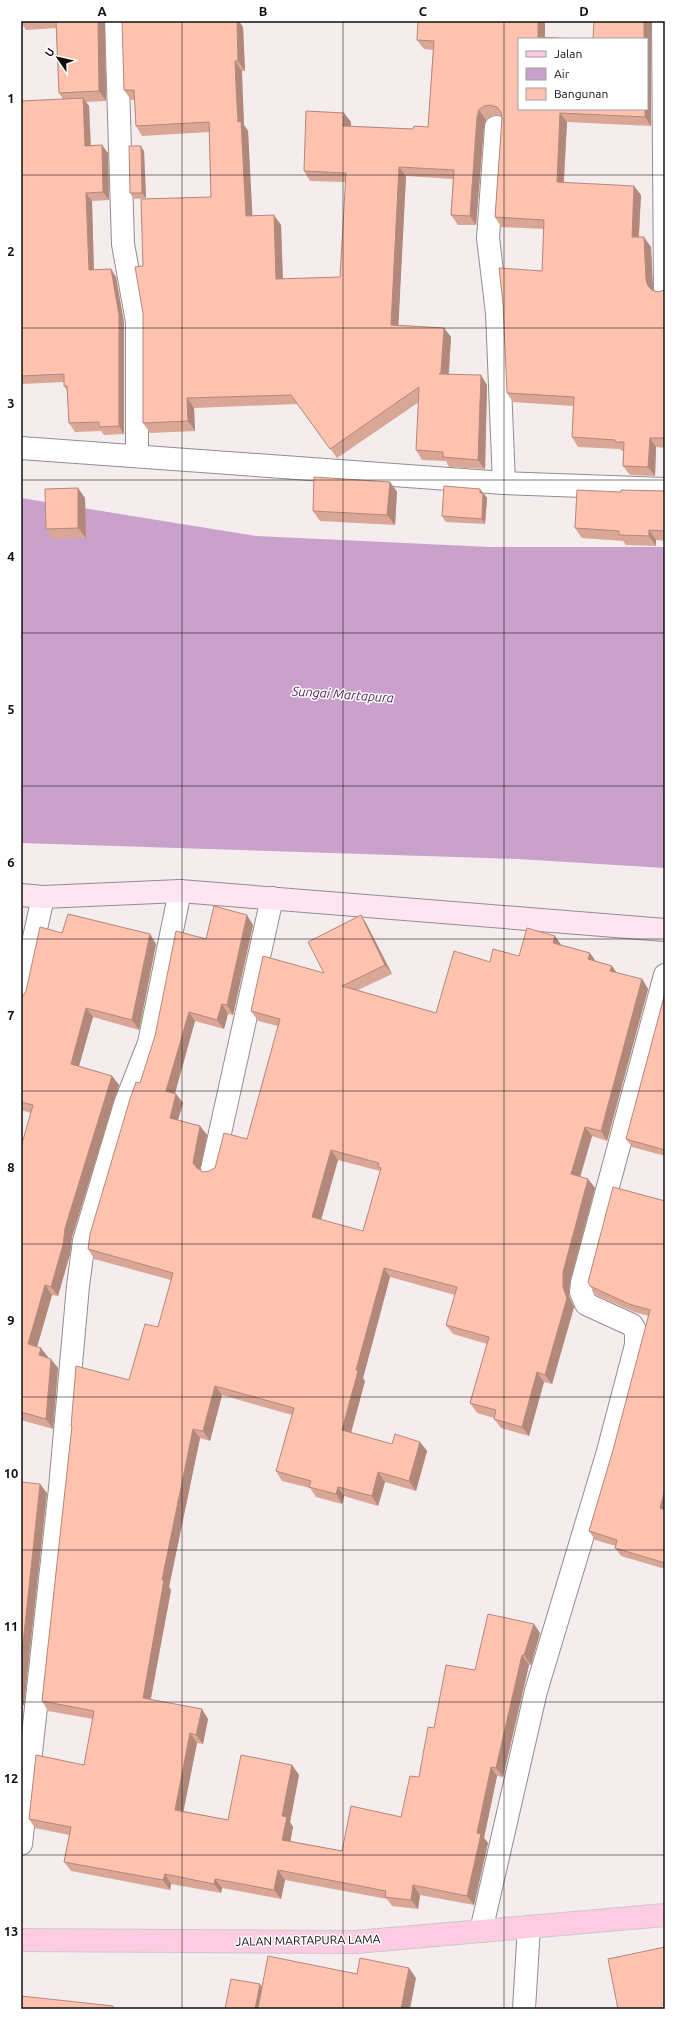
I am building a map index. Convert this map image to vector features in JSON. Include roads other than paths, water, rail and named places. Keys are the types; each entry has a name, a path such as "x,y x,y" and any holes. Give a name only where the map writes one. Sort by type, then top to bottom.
{"main road":[{"name":"JALAN MARTAPURA LAMA","path":"21,1940 356,1942 665,1915"}],"street":[{"path":"116,21 123,244 137,322 137,456"},
{"path":"662,21 665,289"},
{"path":"496,127 488,238 497,312 504,483"},
{"path":"21,448 504,483 665,489"},
{"path":"21,1844 60,1488 78,1286 84,1242 125,1104 149,1043 180,891"},
{"path":"21,895 43,897 180,891 665,930"},
{"path":"21,997 43,897"},
{"path":"212,1169 272,898"},
{"path":"481,1931 536,1691 607,1455 636,1345 636,1332 632,1325 586,1304 581,1292 582,1283 665,975"},
{"path":"524,2009 529,1927"}],"water":[{"name":"Sungai Martapura","path":"21,498 256,536 490,547 665,547 665,868 518,859 21,843"}]}
